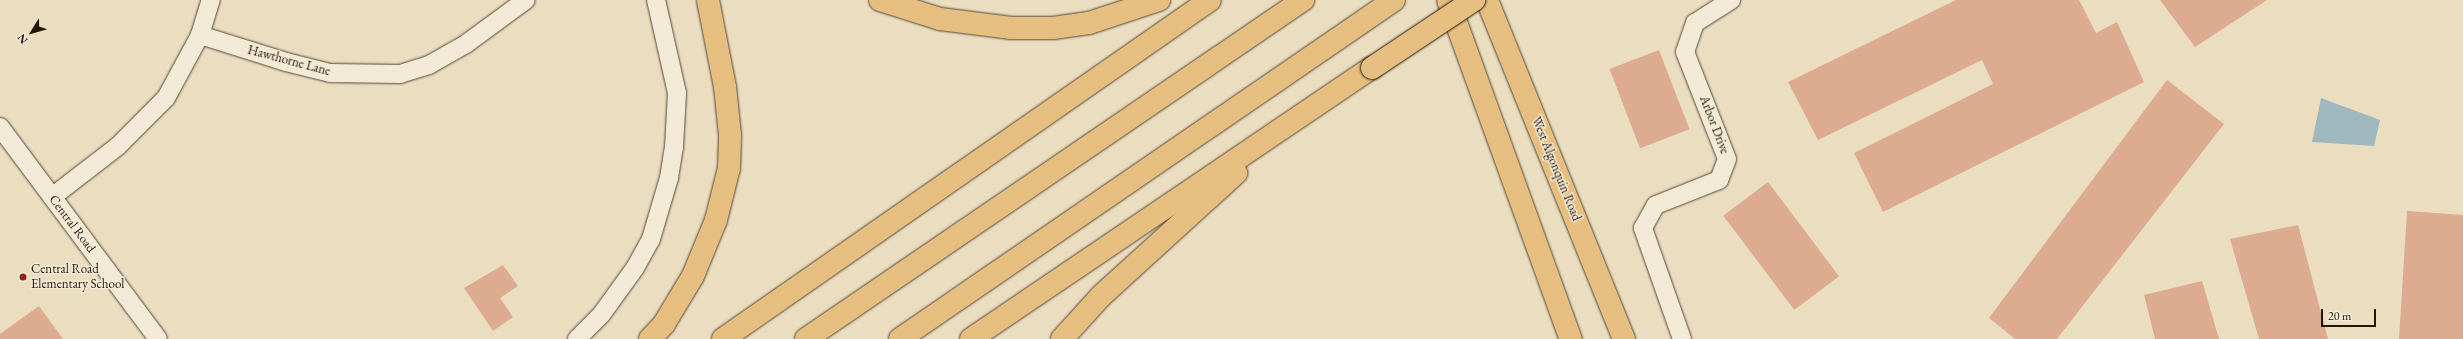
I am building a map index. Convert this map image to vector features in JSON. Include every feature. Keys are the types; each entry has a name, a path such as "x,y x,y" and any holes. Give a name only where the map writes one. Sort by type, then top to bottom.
{"main road":[{"path":"650,339 664,324 693,276 716,220 729,168 730,135 725,87 708,0"},
{"path":"880,0 940,19 1011,28 1053,28 1089,23 1159,0"},
{"path":"723,339 1210,0"},
{"path":"806,339 1302,0"},
{"path":"900,339 1394,0"},
{"path":"1448,0 1571,339"},
{"path":"971,339 1474,0"},
{"name":"West Algonquin Road","path":"1487,0 1624,339"},
{"path":"1062,339 1101,296 1291,123"}],"street":[{"path":"52,197 117,147 166,98 200,35 211,0"},
{"name":"Hawthorne Lane","path":"200,35 286,62 330,73 400,74 429,65 466,44 526,0"},
{"path":"577,339 602,315 635,268 651,239 670,178 674,148 677,93 656,0"},
{"name":"Arbor Drive","path":"1682,339 1643,228 1656,205 1719,180 1728,159 1686,52 1695,23 1730,0"},
{"name":"Central Road","path":"0,127 158,339"}],"water":[{"path":"2321,98 2380,120 2374,146 2312,142"}],"building":[{"path":"1956,0 2079,0 2096,33 2117,22 2144,82 1883,212 1854,153 1993,84 1982,60 1818,140 1788,82"},
{"path":"2160,0 2267,0 2195,47"},
{"path":"1659,50 1689,129 1640,148 1610,69"},
{"path":"2167,80 2224,124 2057,339 2015,339 1989,318"},
{"path":"1768,182 1839,276 1794,310 1723,216"},
{"path":"2407,211 2463,215 2463,339 2399,339"},
{"path":"2298,225 2328,339 2259,339 2230,239"},
{"path":"503,265 518,286 500,298 513,317 493,331 464,288"},
{"path":"2202,281 2219,339 2155,339 2144,295"},
{"path":"39,306 63,339 0,339 0,334"}],"place":[{"name":"Central Road Elementary School","path":"23,277"}]}
